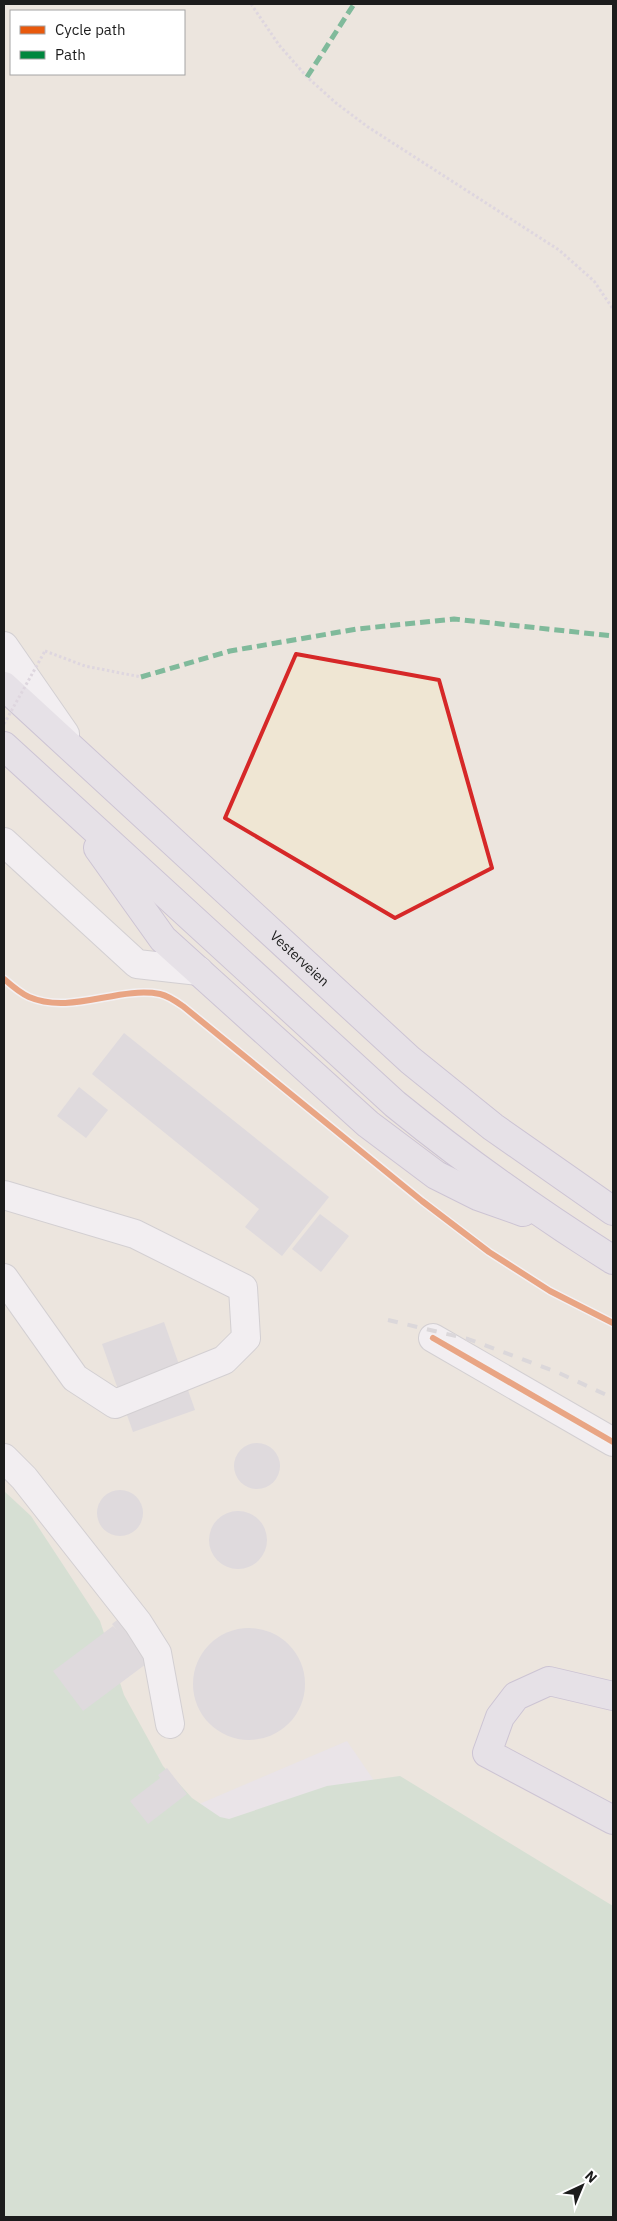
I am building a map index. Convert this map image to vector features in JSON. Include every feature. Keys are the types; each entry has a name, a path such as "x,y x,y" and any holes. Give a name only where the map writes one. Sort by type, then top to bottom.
{"highway":[{"name":"Vesterveien","path":"4,686 410,1060 493,1127 613,1211"},
{"path":"4,746 395,1104 453,1151 553,1222 613,1260"},
{"path":"62,799 163,939 368,1124 436,1175 478,1196 553,1222"},
{"path":"613,1696 549,1681 516,1696 500,1717 487,1753 613,1820"}],"street":[{"path":"4,646 78,754"},
{"path":"4,842 137,964 198,970"},
{"path":"4,1195 135,1234 243,1288 246,1338 224,1360 115,1404 76,1378 4,1278"},
{"path":"433,1338 613,1442"},
{"path":"4,1458 24,1478 138,1623 157,1653 170,1724"}],"path":[{"path":"251,4 279,45 307,77 336,104 368,127 559,250 594,281 613,309"},
{"path":"37,646 45,651 85,666 141,677"},
{"path":"4,724 45,651"}],"highlighted area":[{"path":"296,654 439,680 492,868 395,918 225,818"}],"shaded area":[{"path":"4,4 613,4 613,1941 388,1801 347,1741 164,1819 4,1610"},
{"path":"4,1491 31,1516 100,1621 124,1695 163,1766 192,1798 220,1817 229,1819 327,1786 400,1776 613,1906 613,2217 4,2217"}],"building":[{"path":"124,1033 329,1197 282,1256 245,1227 259,1209 92,1074"},
{"path":"79,1087 108,1110 86,1138 57,1116"},
{"path":"320,1214 349,1236 321,1272 292,1249"},
{"path":"164,1322 195,1410 133,1432 102,1344"},
{"path":"252,1443 262,1443 276,1453 280,1466 276,1479 270,1485 262,1489 252,1489 238,1479 234,1471 234,1461 244,1447"},
{"path":"116,1490 124,1490 133,1494 139,1500 143,1513 139,1526 133,1532 124,1536 116,1536 107,1532 101,1526 97,1517 97,1509 101,1500 107,1494"},
{"path":"238,1511 249,1513 262,1524 267,1540 265,1551 254,1564 238,1569 227,1567 214,1556 209,1540 211,1529 222,1516"},
{"path":"121,1617 150,1661 83,1711 53,1671 113,1626 117,1630 112,1624"},
{"path":"249,1628 270,1632 289,1644 301,1663 305,1684 301,1705 289,1724 270,1736 249,1740 228,1736 209,1724 197,1705 193,1684 197,1663 209,1644 228,1632"},
{"path":"167,1768 187,1794 148,1824 130,1801 160,1778 158,1775"}],"railway":[{"path":"388,1320 468,1339 559,1373 613,1398"}],"marked path":[{"path":"307,77 354,4"},
{"path":"141,677 230,651 357,629 454,619 613,636"}],"cycle path":[{"path":"4,979 29,997 45,1002 78,1002 144,993 160,994 173,999 422,1201 489,1252 550,1291 613,1323"},
{"path":"433,1338 613,1442"}]}
